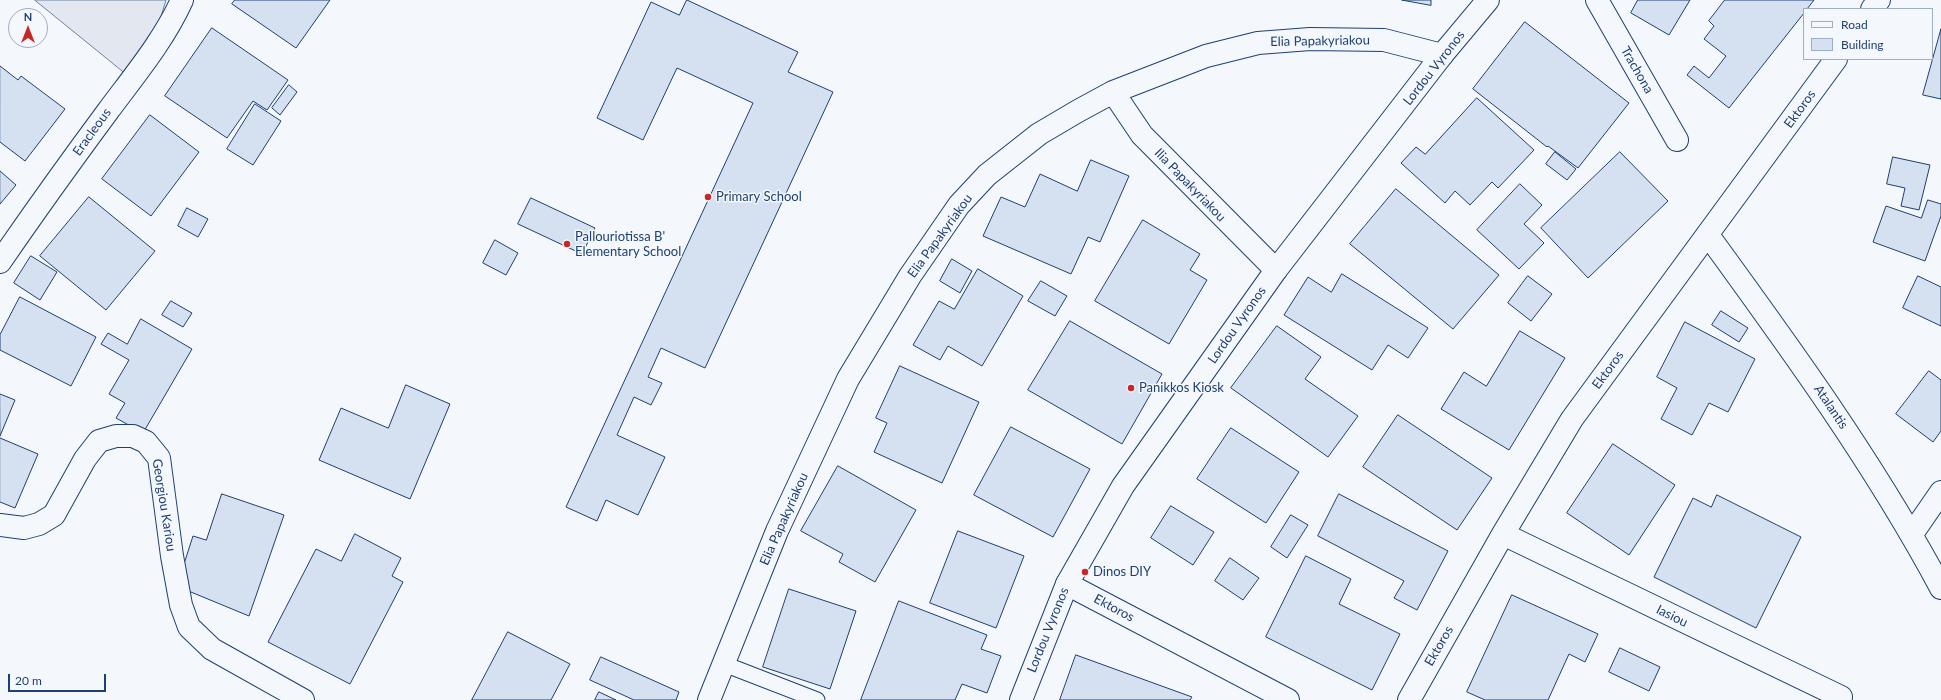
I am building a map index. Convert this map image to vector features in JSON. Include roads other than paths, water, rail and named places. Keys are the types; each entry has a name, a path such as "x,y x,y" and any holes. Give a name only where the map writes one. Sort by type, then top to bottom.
{"street":[{"name":"Eracleous","path":"0,262 62,173 141,66 176,14 182,0"},
{"name":"Lordou Vyronos","path":"1021,700 1067,584 1123,486 1276,270 1442,55 1488,0"},
{"name":"Trachona","path":"1597,0 1678,140"},
{"path":"1873,8 1879,0"},
{"name":"Elia Papakyriakou","path":"709,700 776,531 841,394 910,276 959,205 987,175 1039,134 1113,92 1206,56 1258,42 1310,39 1384,40 1442,55"},
{"name":"Ektoros","path":"1409,700 1503,534 1572,420 1835,60"},
{"name":"Ilia Papakyriakou","path":"1113,92 1142,135 1276,270"},
{"name":"Atalantis","path":"1708,235 1806,370 1864,456 1912,534 1941,588"},
{"name":"Georgiou Kariou","path":"0,525 24,528 39,524 54,515 85,458 99,441 116,436 132,436 146,442 159,458 172,556 181,605 189,627 212,649 299,699"},
{"path":"1912,534 1941,492"},
{"name":"Iasiou","path":"1503,534 1841,697"},
{"name":"Ektoros","path":"1067,584 1288,700"}],"lane":[{"path":"724,664 817,700"}],"place":[{"name":"Primary School","path":"708,197"},
{"name":"Pallouriotissa B' Elementary School","path":"567,244"},
{"name":"Panikkos Kiosk","path":"1131,388"},
{"name":"Dinos DIY","path":"1085,572"}]}
